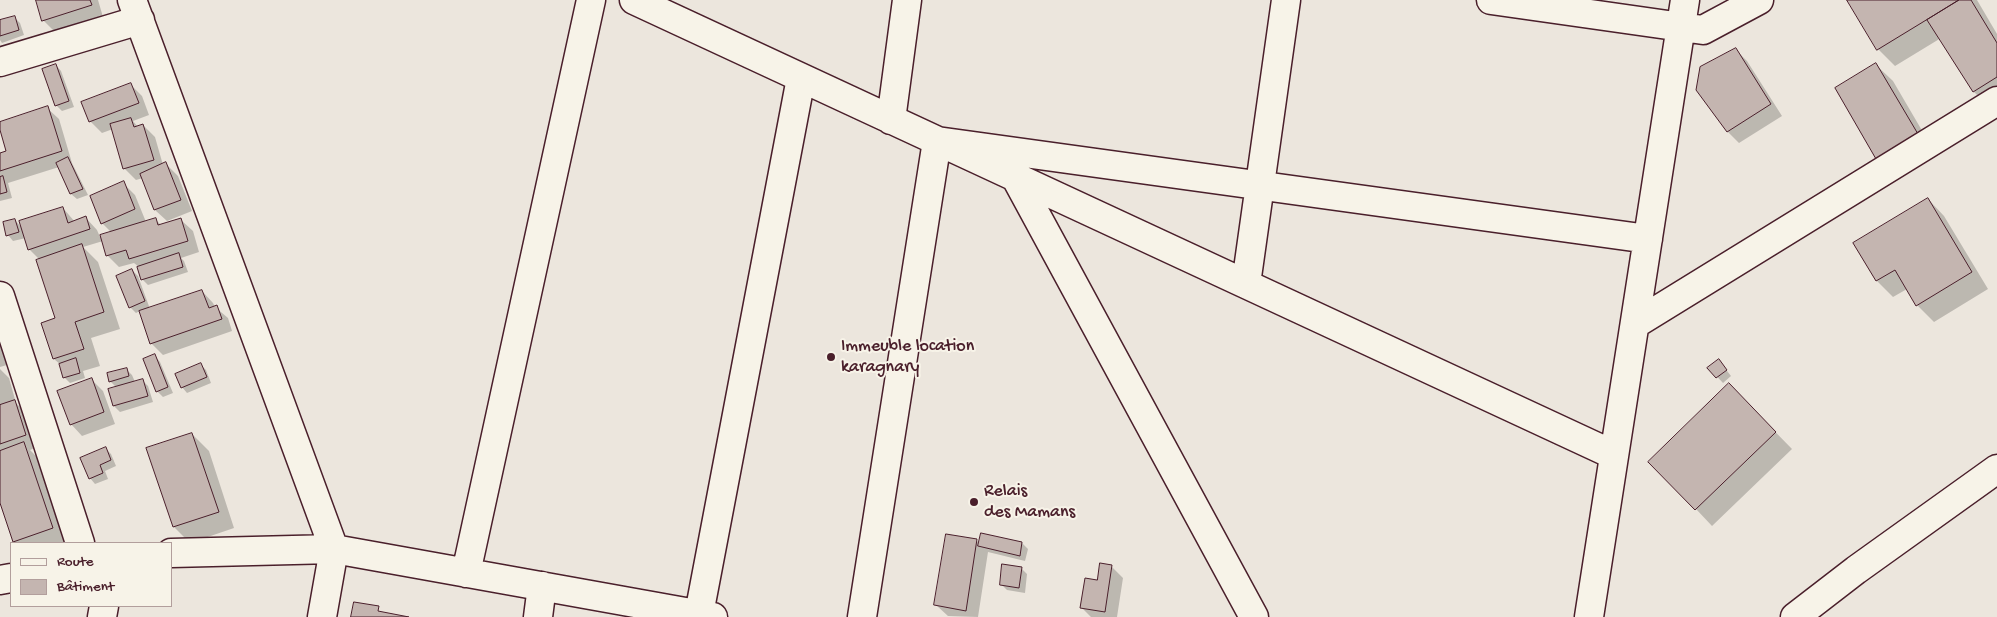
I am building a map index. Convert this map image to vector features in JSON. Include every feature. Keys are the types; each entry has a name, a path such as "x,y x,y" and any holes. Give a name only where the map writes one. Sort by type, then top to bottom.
{"street":[{"path":"466,573 592,0"},
{"path":"634,0 688,12 801,78 1614,455"},
{"path":"891,120 908,0"},
{"path":"1246,284 1286,0"},
{"path":"1491,0 1703,30 1759,0"},
{"path":"1589,617 1685,0"},
{"path":"0,62 136,10 334,549 322,617"},
{"path":"172,553 334,549 706,616 801,78"},
{"path":"1634,324 1997,101"},
{"path":"937,141 1648,240"},
{"path":"862,617 937,141"},
{"path":"1016,178 1254,617"},
{"path":"0,296 80,542"},
{"path":"1795,617 1856,570 1997,469"},
{"path":"538,617 542,586"}],"building":[{"path":"36,0 90,0 92,5 42,21"},
{"path":"1847,0 1959,0 1877,50"},
{"path":"1959,0 1971,0 1997,43 1997,77 1973,92 1927,20"},
{"path":"15,16 19,30 0,36 0,20"},
{"path":"1736,48 1771,104 1727,132 1696,90 1700,67"},
{"path":"1876,63 1918,134 1876,159 1835,88"},
{"path":"56,64 69,101 55,106 42,69"},
{"path":"131,83 139,103 89,122 81,102"},
{"path":"48,106 62,151 0,171 0,153 6,151 0,130 0,122"},
{"path":"131,118 134,127 143,124 154,160 123,169 110,124"},
{"path":"68,157 83,189 70,194 56,163"},
{"path":"166,162 181,200 154,210 140,174"},
{"path":"3,176 7,192 0,194 0,177"},
{"path":"124,181 135,209 101,224 90,196"},
{"path":"1928,198 1972,272 1916,306 1895,270 1876,281 1853,243"},
{"path":"63,207 68,223 86,216 90,229 28,250 19,221"},
{"path":"156,218 158,225 181,218 188,241 129,259 126,250 106,256 100,235"},
{"path":"15,219 19,232 6,236 3,222"},
{"path":"82,244 104,312 75,322 84,349 53,359 41,323 55,318 36,260"},
{"path":"179,253 183,267 141,280 137,267"},
{"path":"132,269 145,301 129,308 116,276"},
{"path":"202,290 209,308 217,305 222,319 150,344 139,311"},
{"path":"155,354 168,387 156,392 143,359"},
{"path":"76,358 80,373 63,378 59,364"},
{"path":"1719,359 1727,370 1716,378 1707,368"},
{"path":"201,363 207,377 181,388 175,374"},
{"path":"127,368 129,376 109,382 107,373"},
{"path":"92,378 104,412 70,425 57,391"},
{"path":"143,379 148,396 113,406 108,389"},
{"path":"1729,383 1776,432 1695,510 1648,462"},
{"path":"15,400 26,435 0,444 0,405"},
{"path":"192,433 219,512 173,527 146,448"},
{"path":"24,442 53,528 13,542 0,503 0,451"},
{"path":"106,447 111,460 100,465 103,473 89,479 80,458"},
{"path":"981,533 1022,542 1020,556 978,546"},
{"path":"946,534 977,539 966,611 934,605"},
{"path":"1100,563 1112,565 1105,612 1080,608 1085,578 1097,580"},
{"path":"1002,564 1022,567 1019,588 1000,585"},
{"path":"354,602 379,606 378,611 409,617 351,617"}],"place":[{"name":"Immeuble location karagnary","path":"831,357"},
{"name":"Relais des Mamans","path":"974,502"}]}
